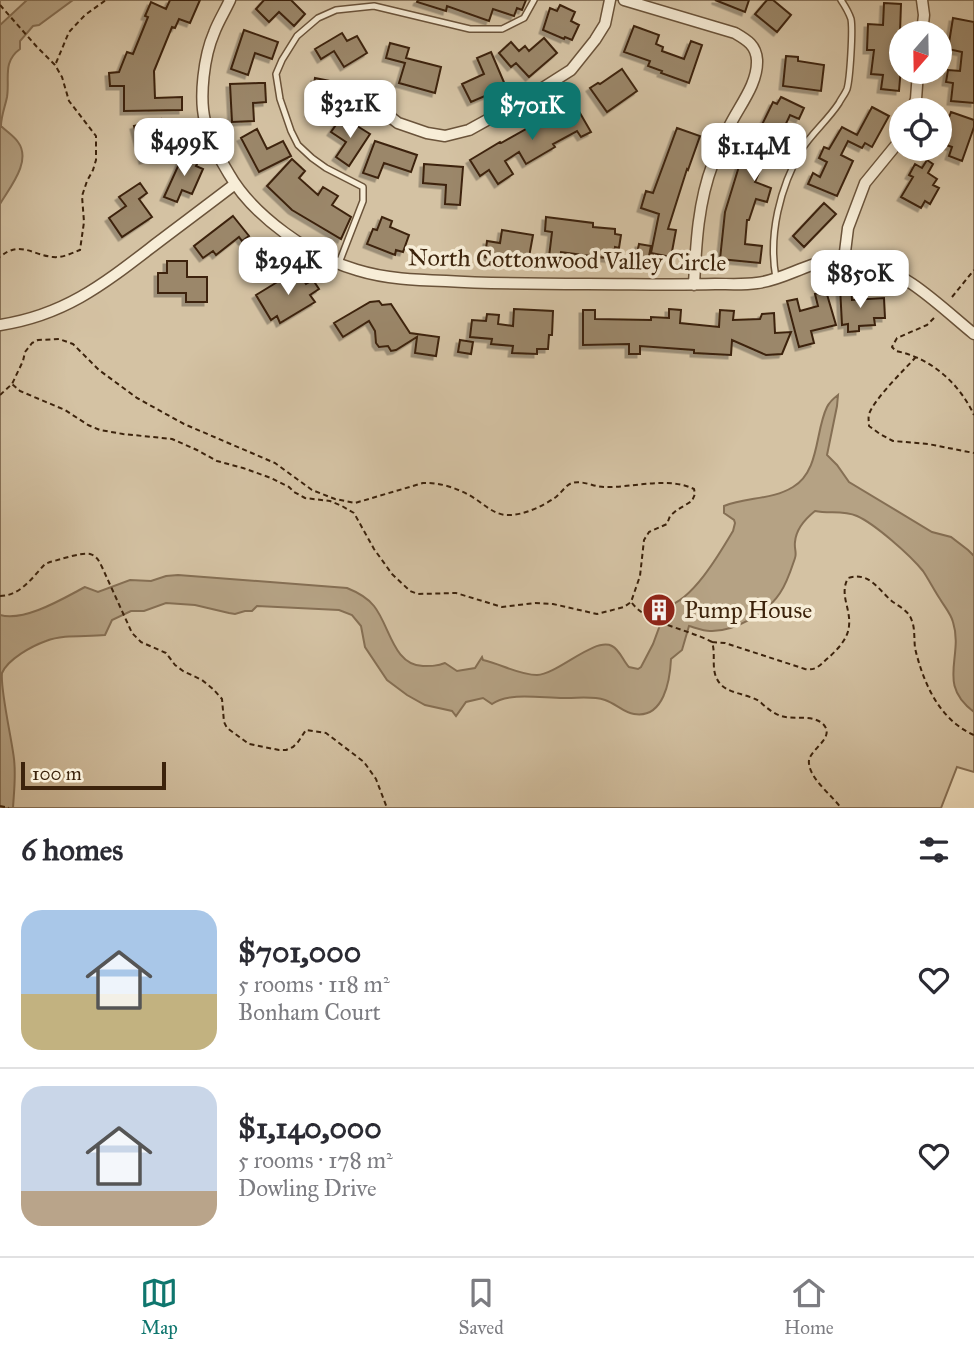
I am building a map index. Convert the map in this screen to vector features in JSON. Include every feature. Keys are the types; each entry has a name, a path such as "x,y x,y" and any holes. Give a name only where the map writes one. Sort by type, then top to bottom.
{"street":[{"name":"North Cottonwood Valley Circle","path":"230,0 213,34 202,95 205,120 218,156 235,184 265,217 290,238 339,263 376,275 410,279 479,283 694,285 759,283 816,263 844,260 864,262 903,278 974,334"},
{"path":"363,89 398,123 445,136 469,130 571,70 605,24 611,0"},
{"path":"624,0 735,33 754,48 757,61 755,78 727,129 712,166 702,202 696,234 694,285"},
{"path":"922,0 923,21"},
{"path":"844,260 848,228 865,183 889,154"},
{"path":"0,325 55,311 79,299 235,184"}],"lane":[{"path":"339,263 363,201 363,187 312,159 298,145 291,131 280,99 276,75 296,36 318,18 336,10 374,6 470,29 502,29 523,18 534,0"},
{"path":"776,278 773,263 774,232 779,205 791,173 803,148 847,90 850,19 841,0"}],"path":[{"path":"55,66 69,32 85,15 106,0"},
{"path":"0,5 55,66 62,76 69,101 96,136 96,160 82,197 84,222 80,250 57,258 18,249 7,251 0,257"},
{"path":"953,297 974,270"},
{"path":"934,318 927,325 897,338 892,346 896,351 916,357 945,374 966,399 974,415"},
{"path":"0,395 12,384 25,352 32,343 53,338 73,344 99,370 137,398 184,424 275,463 312,489 335,499 355,503 430,482 468,494 488,509 506,515 539,506 572,483 580,482 599,488 670,483 688,486 694,489 695,494 692,501 670,516 667,524 649,532 644,540 640,576 631,602 624,607 597,614 553,604 502,607 456,593 418,594 410,591 392,574 354,513 342,506 330,501 305,498 280,482 216,461 173,439 100,430 65,410 20,391 12,384"},
{"path":"916,357 873,408 869,415 869,426 893,441 928,444 974,453"},
{"path":"0,596 17,593 45,564 91,554 102,567 132,634 141,642 166,653 175,665 202,680 222,699 227,728 250,744 279,750 293,747 306,730 326,733 364,762 376,779 387,808"},
{"path":"631,602 635,608 650,617 712,642 725,643 805,669 817,668 839,648 847,634 849,626 844,587 848,578 853,576 868,579 876,583 884,594 909,614 913,622 919,666 927,686 938,706 959,726 974,735"},
{"path":"712,642 715,653 714,671 722,686 759,702 781,716 813,719 822,723 825,736 823,742 811,753 809,766 816,781 841,808"},
{"path":"0,806 9,808"}],"shaded area":[{"path":"0,0 974,0 974,772 957,767 941,808 0,808"},
{"path":"27,0 73,0 39,25 33,26 20,41 20,49 11,59 1,126 18,142 22,157 18,174 0,204 0,25"},
{"path":"838,395 827,455 849,482 932,532 951,537 974,556 974,712 956,691 953,670 956,635 952,619 923,571 892,540 857,516 815,511 797,533 796,556 780,593 767,608 739,625 708,631 689,626 682,650 671,659 667,687 659,704 644,714 630,713 609,701 595,698 528,696 508,698 492,704 483,698 466,702 456,716 452,711 425,705 387,680 365,647 361,626 352,615 339,610 257,606 252,611 235,614 195,605 166,603 144,611 131,611 112,620 105,635 46,641 15,658 2,673 15,777 13,808 0,808 0,615 32,612 85,587 98,592 130,580 151,581 178,575 347,588 371,603 399,652 413,664 429,666 445,663 457,671 475,668 482,657 483,660 537,675 604,645 615,648 629,667 638,669 653,644 667,606 695,586 733,531 734,520 724,513 724,506 785,491 802,480 812,461 827,407"}],"building":[{"path":"170,0 200,0 190,23 179,19 175,28 172,27 154,71 155,98 182,97 182,110 124,111 124,86 110,86 109,73 119,72 127,52 133,54 151,2 166,9"},
{"path":"264,0 291,0 305,14 294,26 279,12 269,22 256,9"},
{"path":"526,0 522,10 517,8 514,16 493,9 489,21 447,6 446,11 417,2"},
{"path":"715,0 749,0 745,12"},
{"path":"767,0 773,0 791,15 777,32 755,14"},
{"path":"884,3 901,4 900,21 889,21 889,84 900,84 899,91 881,89 883,75 871,74 874,50 867,50 868,24 883,25"},
{"path":"560,5 575,12 571,21 579,25 572,40 543,30 550,8 557,11"},
{"path":"953,18 974,22 974,103 952,101 952,70 960,71 962,52 952,50"},
{"path":"634,26 659,35 656,44 663,47 662,51 684,59 691,41 702,45 689,83 648,66 650,61 624,52"},
{"path":"244,30 278,42 272,59 255,53 248,75 231,69"},
{"path":"342,33 347,41 357,36 367,53 344,67 334,51 321,59 315,49"},
{"path":"544,38 557,53 529,77 516,63 511,67 499,53 511,42 519,51 525,46 529,51"},
{"path":"390,43 409,48 406,58 441,67 435,93 399,83 405,63 386,58"},
{"path":"491,52 506,87 471,102 462,84 484,74 477,58"},
{"path":"786,56 824,65 821,91 783,86"},
{"path":"622,69 637,91 607,112 590,88"},
{"path":"315,78 335,82 331,102 324,100 321,116 309,113"},
{"path":"265,83 266,102 253,103 254,121 232,122 230,84"},
{"path":"781,97 804,108 799,119 790,115 776,145 787,150 781,163 766,156 755,182 771,188 767,202 756,199 747,220 745,244 762,246 760,263 720,259 725,212 740,163 752,135 756,137 773,102 777,104"},
{"path":"573,101 591,132 581,137 577,131 553,144 555,147 526,164 519,152 505,161 513,174 498,184 489,170 480,176 470,160"},
{"path":"872,107 889,116 872,147 865,143 862,148 848,141 841,155 853,161 837,196 808,184 813,173 820,177 827,162 819,158 824,147 829,149 842,127 857,135"},
{"path":"952,112 974,120 962,161 952,157"},
{"path":"161,119 167,139 187,134 191,147 143,160 134,126"},
{"path":"346,119 370,134 349,166 336,157 346,142 331,132 338,122 342,125"},
{"path":"677,128 700,136 668,229 676,230 671,257 651,253 659,214 641,208 646,191 653,193"},
{"path":"257,129 267,149 283,141 291,156 259,172 241,138"},
{"path":"375,141 417,155 411,172 384,163 378,178 363,173"},
{"path":"184,153 199,160 196,166 203,169 192,194 182,190 177,202 164,197"},
{"path":"292,159 305,171 299,178 318,195 323,187 338,196 332,205 351,217 341,239 292,210 267,186"},
{"path":"926,161 933,164 928,173 937,179 933,185 939,188 930,204 925,201 921,208 901,197 913,177 909,175 915,164 922,168"},
{"path":"424,164 463,167 460,205 445,204 446,185 423,183"},
{"path":"140,183 147,193 139,199 152,217 122,237 109,218 126,206 119,197"},
{"path":"824,203 836,214 804,247 793,236"},
{"path":"233,216 249,236 242,241 239,237 216,255 213,251 203,258 194,246"},
{"path":"382,217 392,221 390,227 409,235 403,252 396,250 395,255 367,244"},
{"path":"546,217 593,223 593,227 615,229 615,234 621,235 619,248 615,247 614,259 561,252 560,258 549,257 552,232 545,231"},
{"path":"502,230 533,235 529,257 518,255 517,262 485,257 487,241 500,243"},
{"path":"639,244 651,246 648,261 636,258"},
{"path":"167,261 187,261 187,277 207,277 207,302 186,302 186,293 158,293 158,273 167,273"},
{"path":"297,270 306,284 313,280 319,289 310,295 315,302 280,323 277,316 271,320 256,295"},
{"path":"851,286 852,300 884,298 885,318 874,318 875,325 859,326 859,331 848,332 848,324 842,325 840,287"},
{"path":"826,291 836,325 811,331 814,343 799,347 787,301 797,299 800,311 818,306 815,294"},
{"path":"379,301 382,305 391,304 410,333 439,337 436,356 415,353 417,337 396,350 391,351 388,346 379,347 369,321 343,337 334,323 370,302"},
{"path":"514,309 553,311 552,335 549,335 548,349 537,349 537,354 512,353 513,346 491,344 492,339 470,337 472,320 486,321 487,314 499,315 498,324 513,326"},
{"path":"669,309 681,310 680,323 719,327 720,310 734,311 733,320 760,319 762,314 774,313 775,333 791,332 782,354 766,355 732,340 731,355 640,346 640,354 629,354 629,344 583,345 583,310 595,310 595,319 651,320 651,317 669,318"},
{"path":"460,340 473,342 471,354 458,352"}],"place":[{"name":"Pump House","path":"659,610"}]}
